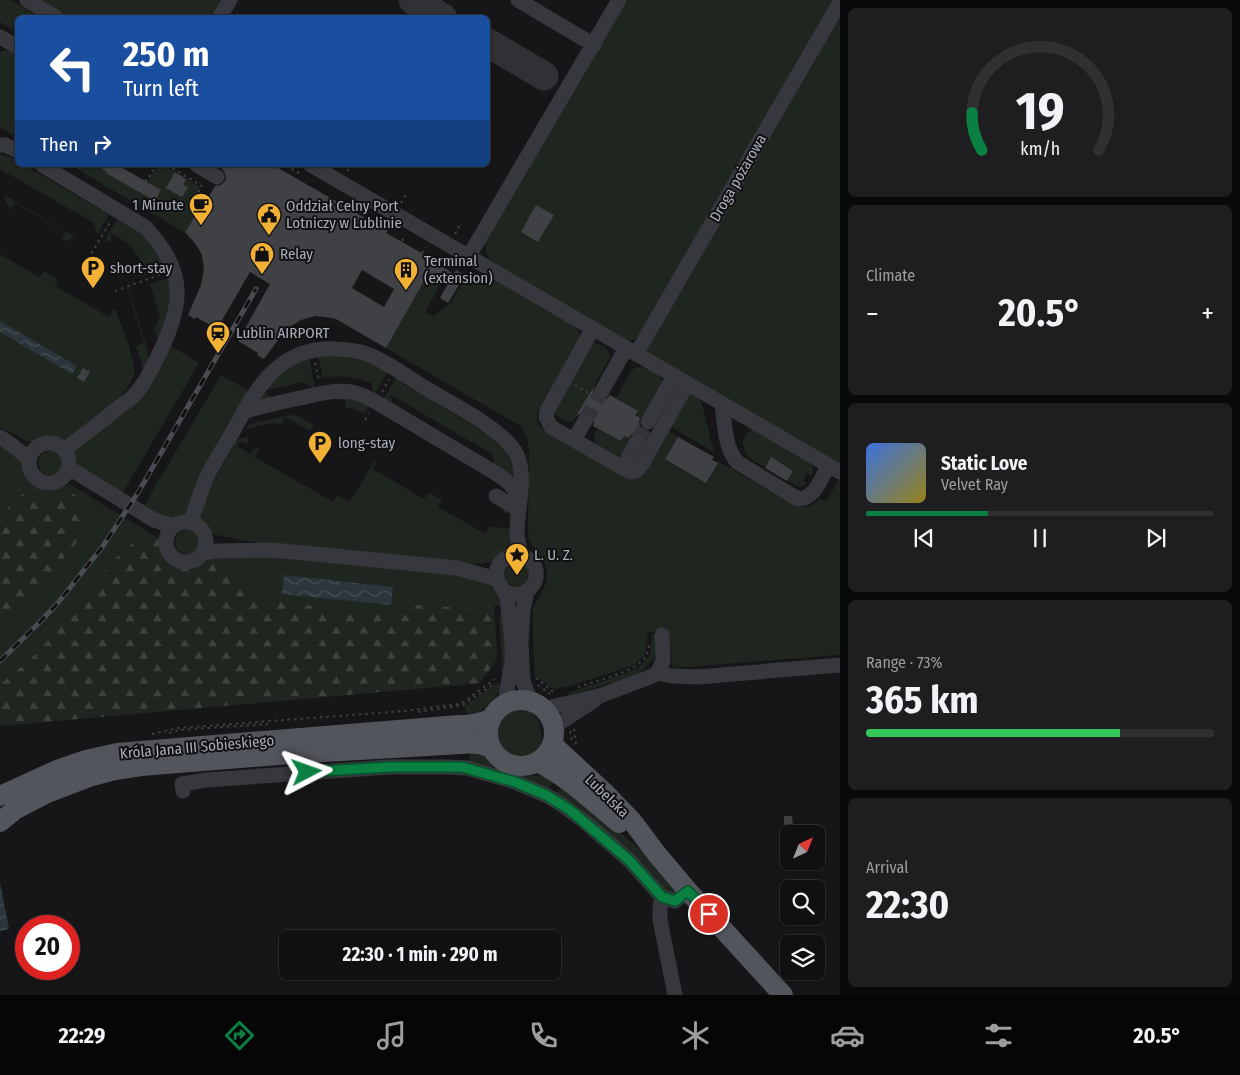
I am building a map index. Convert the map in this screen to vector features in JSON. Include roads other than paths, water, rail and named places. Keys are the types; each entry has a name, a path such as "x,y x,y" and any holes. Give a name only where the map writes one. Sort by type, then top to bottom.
{"main road":[{"path":"520,700 537,705 550,718 553,737 546,754 537,762 524,766 511,765 499,759 491,748 488,736 491,719 505,704 520,700"},
{"name":"Króla Jana III Sobieskiego","path":"0,796 57,770 86,760 117,753 465,725 491,719"},
{"name":"Lubelska","path":"553,737 632,821 688,891 783,995"},
{"name":"Króla Jana III Sobieskiego","path":"0,822 16,809 68,784 115,770 141,766 290,754 476,743 491,748"},
{"name":"Lubelska","path":"537,762 563,778 656,853"}],"street":[{"path":"27,0 52,15"},
{"path":"221,15 230,0"},
{"path":"518,0 594,45"},
{"path":"469,256 619,0"},
{"name":"Droga pożarowa","path":"595,392 631,351 840,2"},
{"path":"0,37 15,45"},
{"path":"0,145 15,150"},
{"path":"45,167 145,227 163,248 174,270 176,279 175,313 168,334 146,379 131,399 64,450"},
{"path":"201,167 217,176"},
{"path":"314,167 834,469 813,493 803,500 798,499 736,462 728,447 722,404"},
{"path":"593,328 547,410 546,417 551,427 622,468 634,472 638,470 681,380"},
{"path":"190,523 208,474 243,412 262,384 283,363 296,356 313,350 349,349 369,355 488,425 513,448 517,456 521,476 517,535 522,556"},
{"path":"648,422 681,380"},
{"path":"243,412 340,391 358,394 376,402 509,482 514,488 519,504"},
{"path":"574,440 585,421"},
{"path":"1,437 24,445 32,453"},
{"path":"622,468 637,442"},
{"path":"48,443 60,446 68,458 65,473 56,482 50,484 37,480 30,470 32,453 48,443"},
{"path":"65,473 154,520 174,526"},
{"path":"65,473 79,486 158,533 166,540 169,552 177,560 194,561 203,553 206,545 205,536 199,527 190,523 174,526 166,540"},
{"path":"496,496 519,504"},
{"path":"205,536 271,550"},
{"path":"203,553 271,550 457,568 500,578 512,594 517,595 527,592"},
{"path":"505,704 512,660 509,610 507,597 500,578 507,557 522,556 534,565 536,574 534,584 527,592 523,610 521,641 523,681 537,705 602,695 650,677 656,672 663,661 656,637"},
{"path":"656,672 672,676 698,677 840,666"},
{"path":"553,737 561,722 602,695"},
{"path":"183,791 182,784 206,780 389,767 462,767 515,782 546,795 565,807 630,861 662,897 675,901 688,891"},
{"path":"662,897 660,920 675,995"}],"water":[{"path":"0,321 77,366 72,374 0,332"},
{"path":"284,575 393,587 391,605 282,594"},
{"path":"0,883 9,929 0,931"}],"tunnel":[{"path":"585,421 602,391"},
{"path":"637,442 648,422"}],"railway":[{"path":"0,661 57,604 103,546 139,491 256,289"}],"place":[{"name":"1 Minute","path":"201,226"},
{"name":"Oddział Celny Port Lotniczy w Lublinie","path":"269,236"},
{"name":"Relay","path":"262,275"},
{"name":"short-stay","path":"93,289"},
{"name":"Terminal (extension)","path":"406,291"},
{"name":"Lublin AIRPORT","path":"218,354"},
{"name":"long-stay","path":"320,464"},
{"name":"L. U. Z.","path":"517,576"}]}
